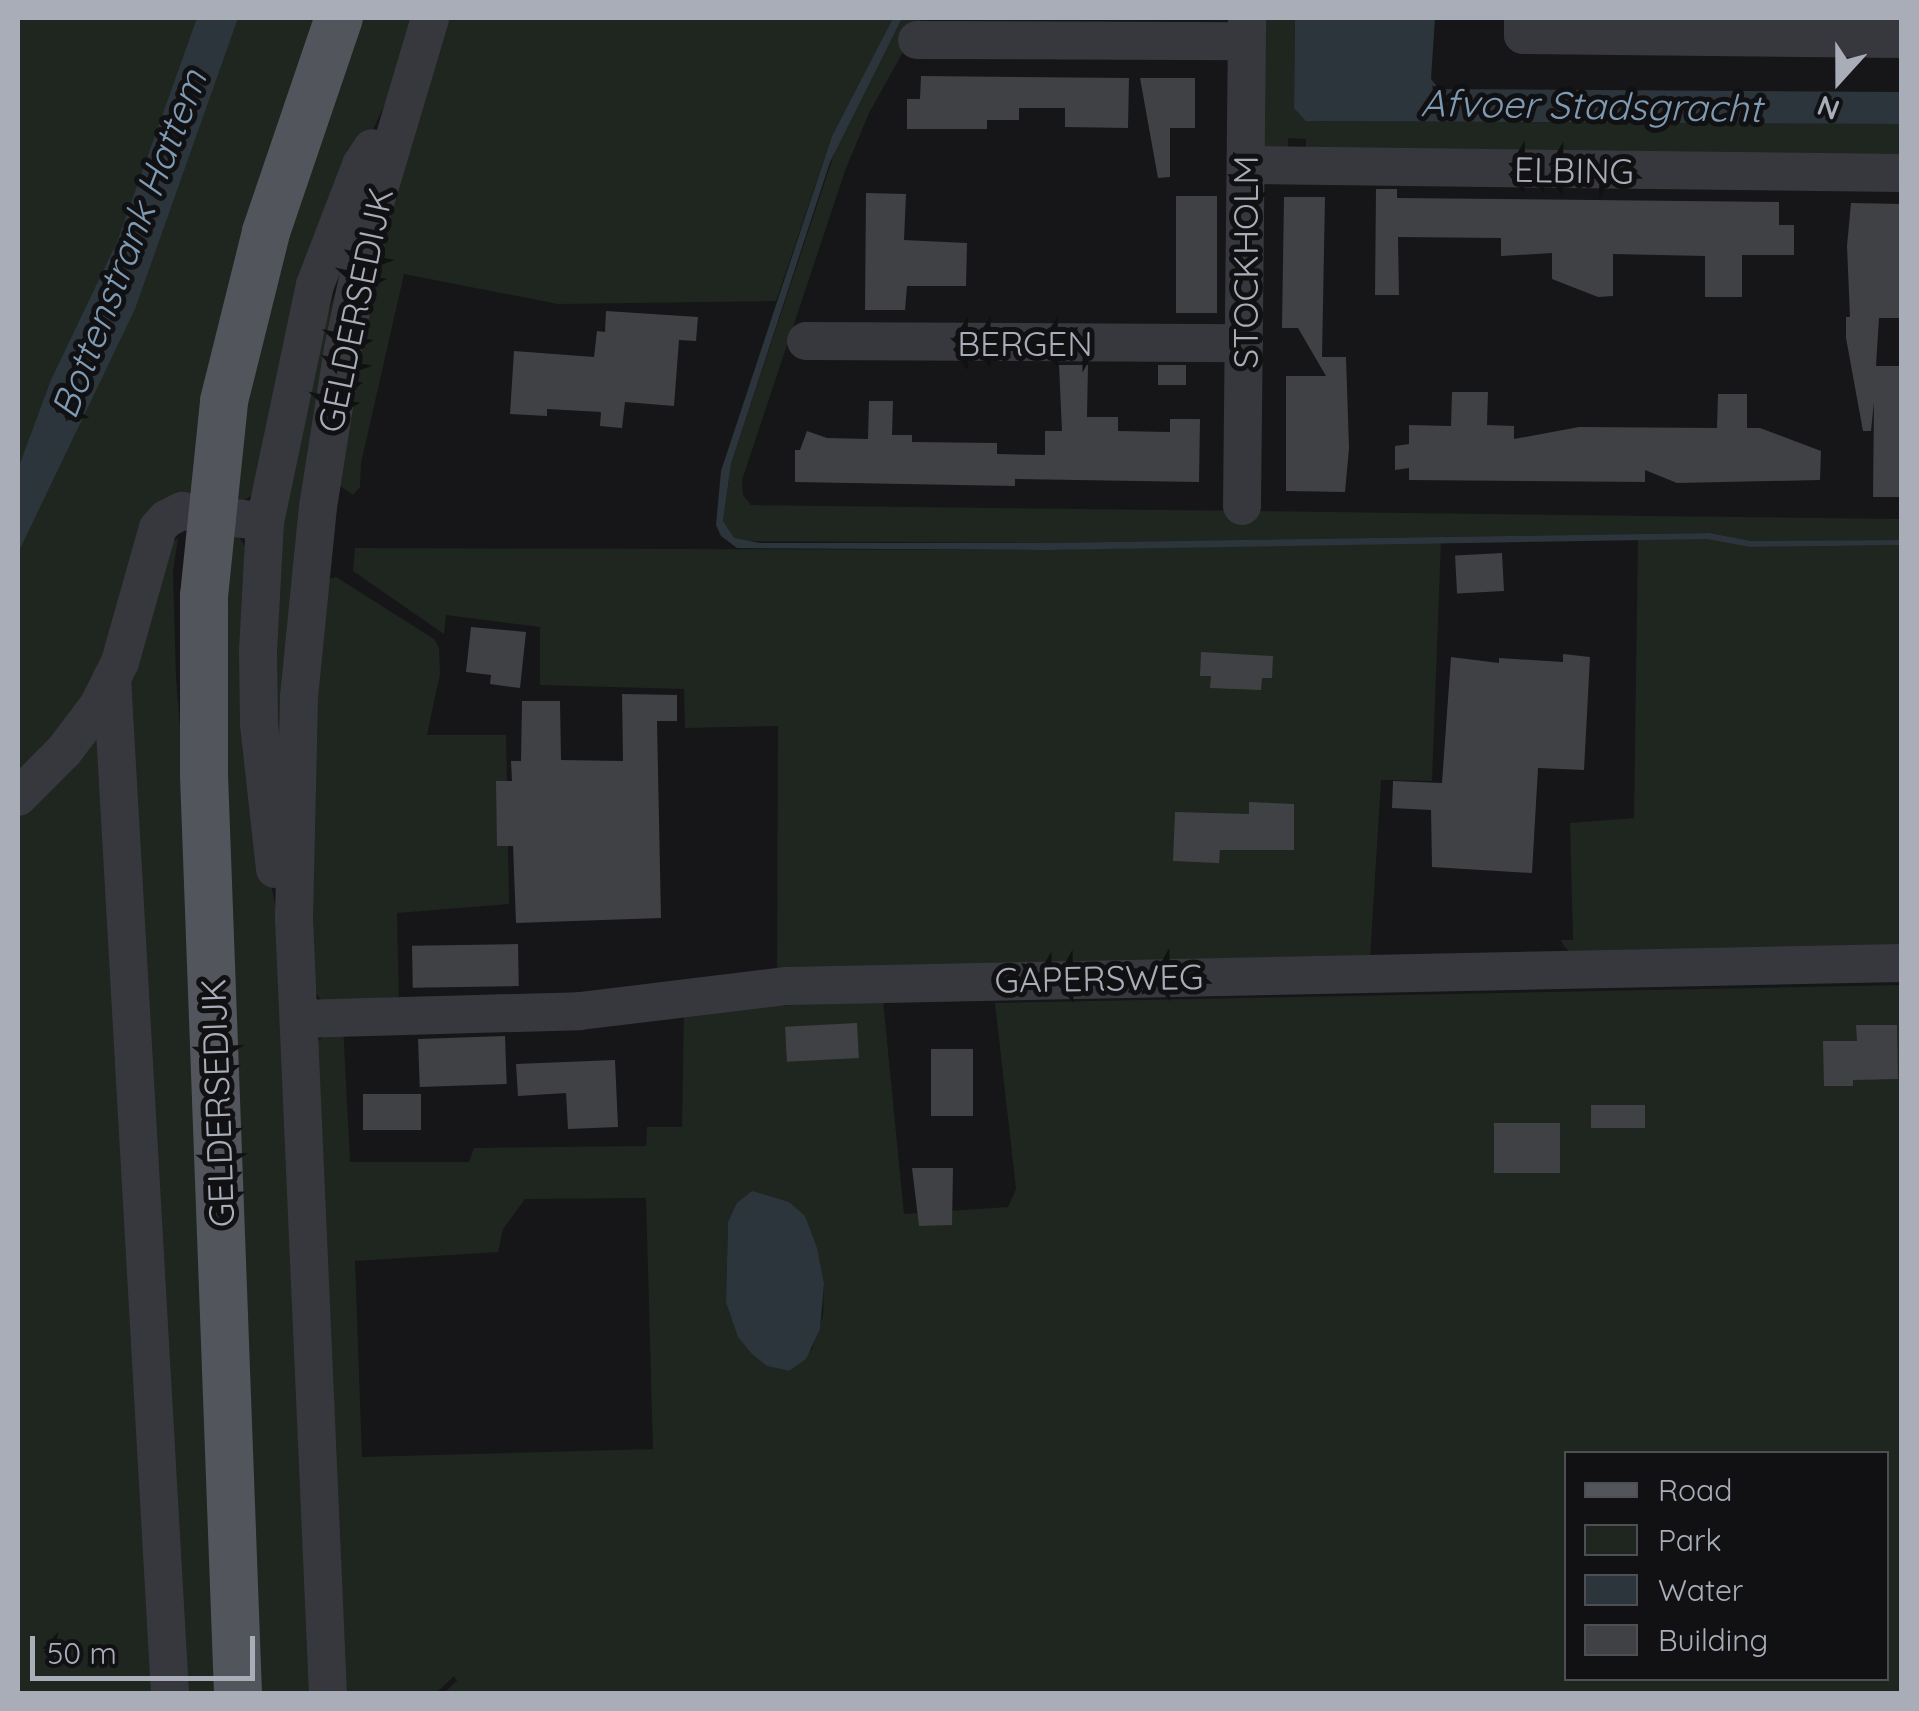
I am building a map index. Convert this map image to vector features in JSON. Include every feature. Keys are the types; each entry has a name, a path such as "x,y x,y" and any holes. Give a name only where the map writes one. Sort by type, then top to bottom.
{"main road":[{"name":"GELDERSEDIJK","path":"238,1694 204,758 204,596 224,401 266,232 339,18"}],"street":[{"name":"GELDERSEDIJK","path":"328,1694 294,918 298,698 318,506 357,281 397,122 430,18"},
{"path":"1524,23 1523,35 1902,39"},
{"path":"916,40 1247,30"},
{"name":"STOCKHOLM","path":"1242,506 1247,30"},
{"name":"GELDERSEDIJK","path":"294,918 276,876 259,724 258,651 265,522 286,406 315,286 361,165 397,122"},
{"name":"ELBING","path":"1246,166 1902,173"},
{"name":"BERGEN","path":"806,340 1244,343"},
{"path":"18,797 64,751 98,706 112,678 158,528 182,512 265,522"},
{"path":"112,678 170,1694"},
{"name":"GAPERSWEG","path":"299,1020 580,1012 788,986 1902,962"}],"green space":[{"path":"18,18 321,18 195,497 163,549 178,538 173,572 176,678 185,788 223,1693 18,1693"},
{"path":"355,18 418,18 395,83 352,174 257,492 237,505 239,421 253,349"},
{"path":"440,18 893,18 832,136 776,301 558,304 404,274 361,463 360,487 353,495 336,483 351,366"},
{"path":"902,18 922,18 869,113 846,168 742,480 743,495 751,505 1901,519 1902,540 1751,541 1710,533 1045,543 739,541 729,536 723,522 731,464 839,139"},
{"path":"1258,18 1295,18 1294,107 1307,121 1901,124 1902,161 1306,155 1306,139 1288,138 1288,155 1264,149"},
{"path":"347,258 278,825 267,613 313,359"},
{"path":"225,535 239,537 247,550 263,843 276,910 315,1693 258,1693 222,803"},
{"path":"1638,539 1715,539 1750,547 1901,545 1901,956 1572,954 1564,946 1561,940 1573,940 1570,823 1634,818"},
{"path":"1441,541 1432,781 1381,780 1370,959 777,975 778,726 685,728 684,689 540,685 540,627 446,615 444,634 353,571 355,548 1045,550"},
{"path":"336,577 434,639 439,648 440,674 427,735 506,735 509,904 397,913 399,1003 321,1000 306,979 319,582"},
{"path":"1901,985 1901,1693 444,1693 457,1681 454,1676 436,1693 343,1693 314,1043 343,1024 350,1162 469,1162 474,1148 646,1146 647,1127 682,1127 684,1011 883,1000 904,1214 1008,1207 1016,1189 995,1003","holes":["646,1198 653,1449 362,1457 355,1261 498,1252 503,1229 525,1199","805,1216 824,1284 823,1315 812,1349 789,1371 767,1366 726,1302 728,1222"]}],"water":[{"name":"Bottenstrank Hattem","path":"197,18 238,18 135,309 18,553 18,469 51,380 117,242"},
{"path":"893,18 902,18 830,162 731,464 723,521 734,538 760,543 1045,543 1710,533 1751,541 1901,540 1901,545 1750,547 1707,539 1045,550 737,548 721,536 716,525 721,471 832,136"},
{"name":"Afvoer Stadsgracht","path":"1295,18 1435,18 1431,79 1439,89 1901,92 1901,124 1306,121 1294,108"},
{"path":"752,1191 789,1202 805,1216 817,1248 824,1284 820,1329 806,1359 789,1371 767,1366 752,1354 738,1337 726,1302 728,1222 737,1203"}],"building":[{"path":"921,76 1129,78 1128,128 1065,127 1065,108 1019,108 1019,120 987,120 987,129 907,129 907,99 920,99"},
{"path":"1140,78 1195,78 1195,128 1170,128 1170,177 1158,178"},
{"path":"1376,189 1397,189 1397,198 1779,202 1779,225 1794,225 1794,255 1742,255 1742,297 1705,297 1705,256 1613,254 1613,296 1598,297 1552,279 1552,253 1501,256 1501,238 1398,237 1399,295 1375,295"},
{"path":"866,193 906,194 904,240 967,243 966,286 907,286 905,310 865,310"},
{"path":"1176,196 1217,196 1217,313 1176,313"},
{"path":"1284,197 1325,197 1322,357 1346,357 1349,448 1345,492 1286,491 1286,376 1326,376 1298,328 1282,328"},
{"path":"1851,203 1902,204 1902,318 1879,318 1876,366 1902,366 1902,497 1873,497 1874,402 1871,431 1863,431 1846,338 1846,317 1850,317 1847,246"},
{"path":"606,311 698,317 696,341 679,340 674,406 625,402 622,428 600,426 601,412 547,409 547,416 510,414 514,351 594,357 597,331 605,332"},
{"path":"1059,365 1088,365 1087,417 1118,417 1118,431 1170,432 1170,419 1200,419 1199,482 1015,479 1015,486 795,482 795,450 800,450 807,431 827,438 868,439 869,401 893,401 892,435 912,435 912,442 997,443 997,454 1045,455 1045,431 1062,431"},
{"path":"1158,365 1186,365 1186,385 1158,385"},
{"path":"1452,392 1488,392 1487,425 1514,426 1514,439 1579,427 1717,428 1718,394 1747,394 1747,428 1760,428 1821,451 1820,480 1677,483 1645,470 1645,482 1409,480 1409,468 1395,470 1395,446 1409,444 1409,425 1451,426"},
{"path":"1502,553 1504,591 1457,593 1455,555"},
{"path":"471,627 526,632 520,688 490,684 491,675 466,672"},
{"path":"1201,652 1273,656 1272,678 1262,678 1261,690 1210,688 1211,676 1200,676"},
{"path":"1563,654 1590,657 1584,770 1538,768 1532,873 1432,867 1431,810 1392,808 1393,781 1442,783 1451,657 1499,663 1499,658 1563,662"},
{"path":"622,694 677,695 677,721 657,721 661,918 516,923 513,846 497,846 496,781 512,781 511,761 521,761 522,701 560,701 561,760 623,761"},
{"path":"1249,802 1294,804 1294,850 1220,850 1219,863 1173,861 1175,812 1249,814"},
{"path":"518,944 519,986 413,988 412,946"},
{"path":"857,1023 859,1058 787,1062 785,1027"},
{"path":"1856,1025 1897,1025 1898,1079 1853,1080 1853,1086 1824,1086 1823,1041 1857,1041"},
{"path":"505,1036 507,1084 420,1087 418,1039"},
{"path":"931,1049 973,1049 973,1116 931,1116"},
{"path":"615,1060 618,1127 568,1129 566,1093 518,1096 516,1064"},
{"path":"363,1094 421,1094 421,1130 363,1130"},
{"path":"1591,1105 1645,1105 1645,1128 1591,1128"},
{"path":"1494,1123 1560,1123 1560,1173 1494,1173"},
{"path":"912,1168 953,1168 952,1225 919,1226"}]}
